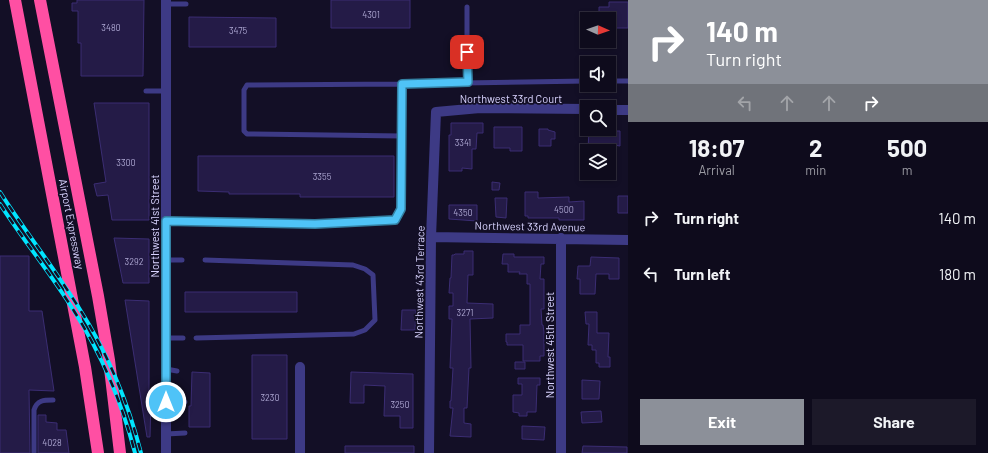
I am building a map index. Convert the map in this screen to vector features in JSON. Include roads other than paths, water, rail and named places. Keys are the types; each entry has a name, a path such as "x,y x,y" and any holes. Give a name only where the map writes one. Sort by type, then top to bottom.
{"highway":[{"name":"Airport Expressway","path":"15,0 84,359 98,453"},
{"name":"Airport Expressway","path":"40,0 98,296 109,360 120,453"},
{"path":"43,0 48,42"}],"street":[{"name":"Northwest 41st Street","path":"166,2 166,453"},
{"name":"Northwest 33rd Court","path":"436,112 480,108 580,110"},
{"path":"616,110 628,110"},
{"name":"Northwest 43rd Terrace","path":"429,453 431,237 436,112"},
{"name":"Northwest 33rd Avenue","path":"431,237 628,240"},
{"name":"Northwest 45th Street","path":"561,238 561,453"},
{"path":"300,367 300,453"}],"lane":[{"path":"166,2 186,4"},
{"path":"467,7 468,82"},
{"path":"402,136 247,134 244,131 244,90 247,84 402,84 580,81"},
{"path":"616,81 628,81"},
{"path":"166,221 315,224 395,220 401,209 402,84"},
{"path":"146,91 166,91"},
{"path":"166,260 182,260"},
{"path":"196,338 354,334 365,330 375,320 373,275 365,269 353,265 205,260"},
{"path":"166,338 183,338"},
{"path":"166,369 177,371"},
{"path":"34,453 35,406 42,400 53,400"},
{"path":"166,402 185,402"},
{"path":"166,434 185,433"}],"railway":[{"path":"0,192 50,264 99,342 123,396 141,453"},
{"path":"0,204 65,297 94,345 124,416 135,453"}]}
